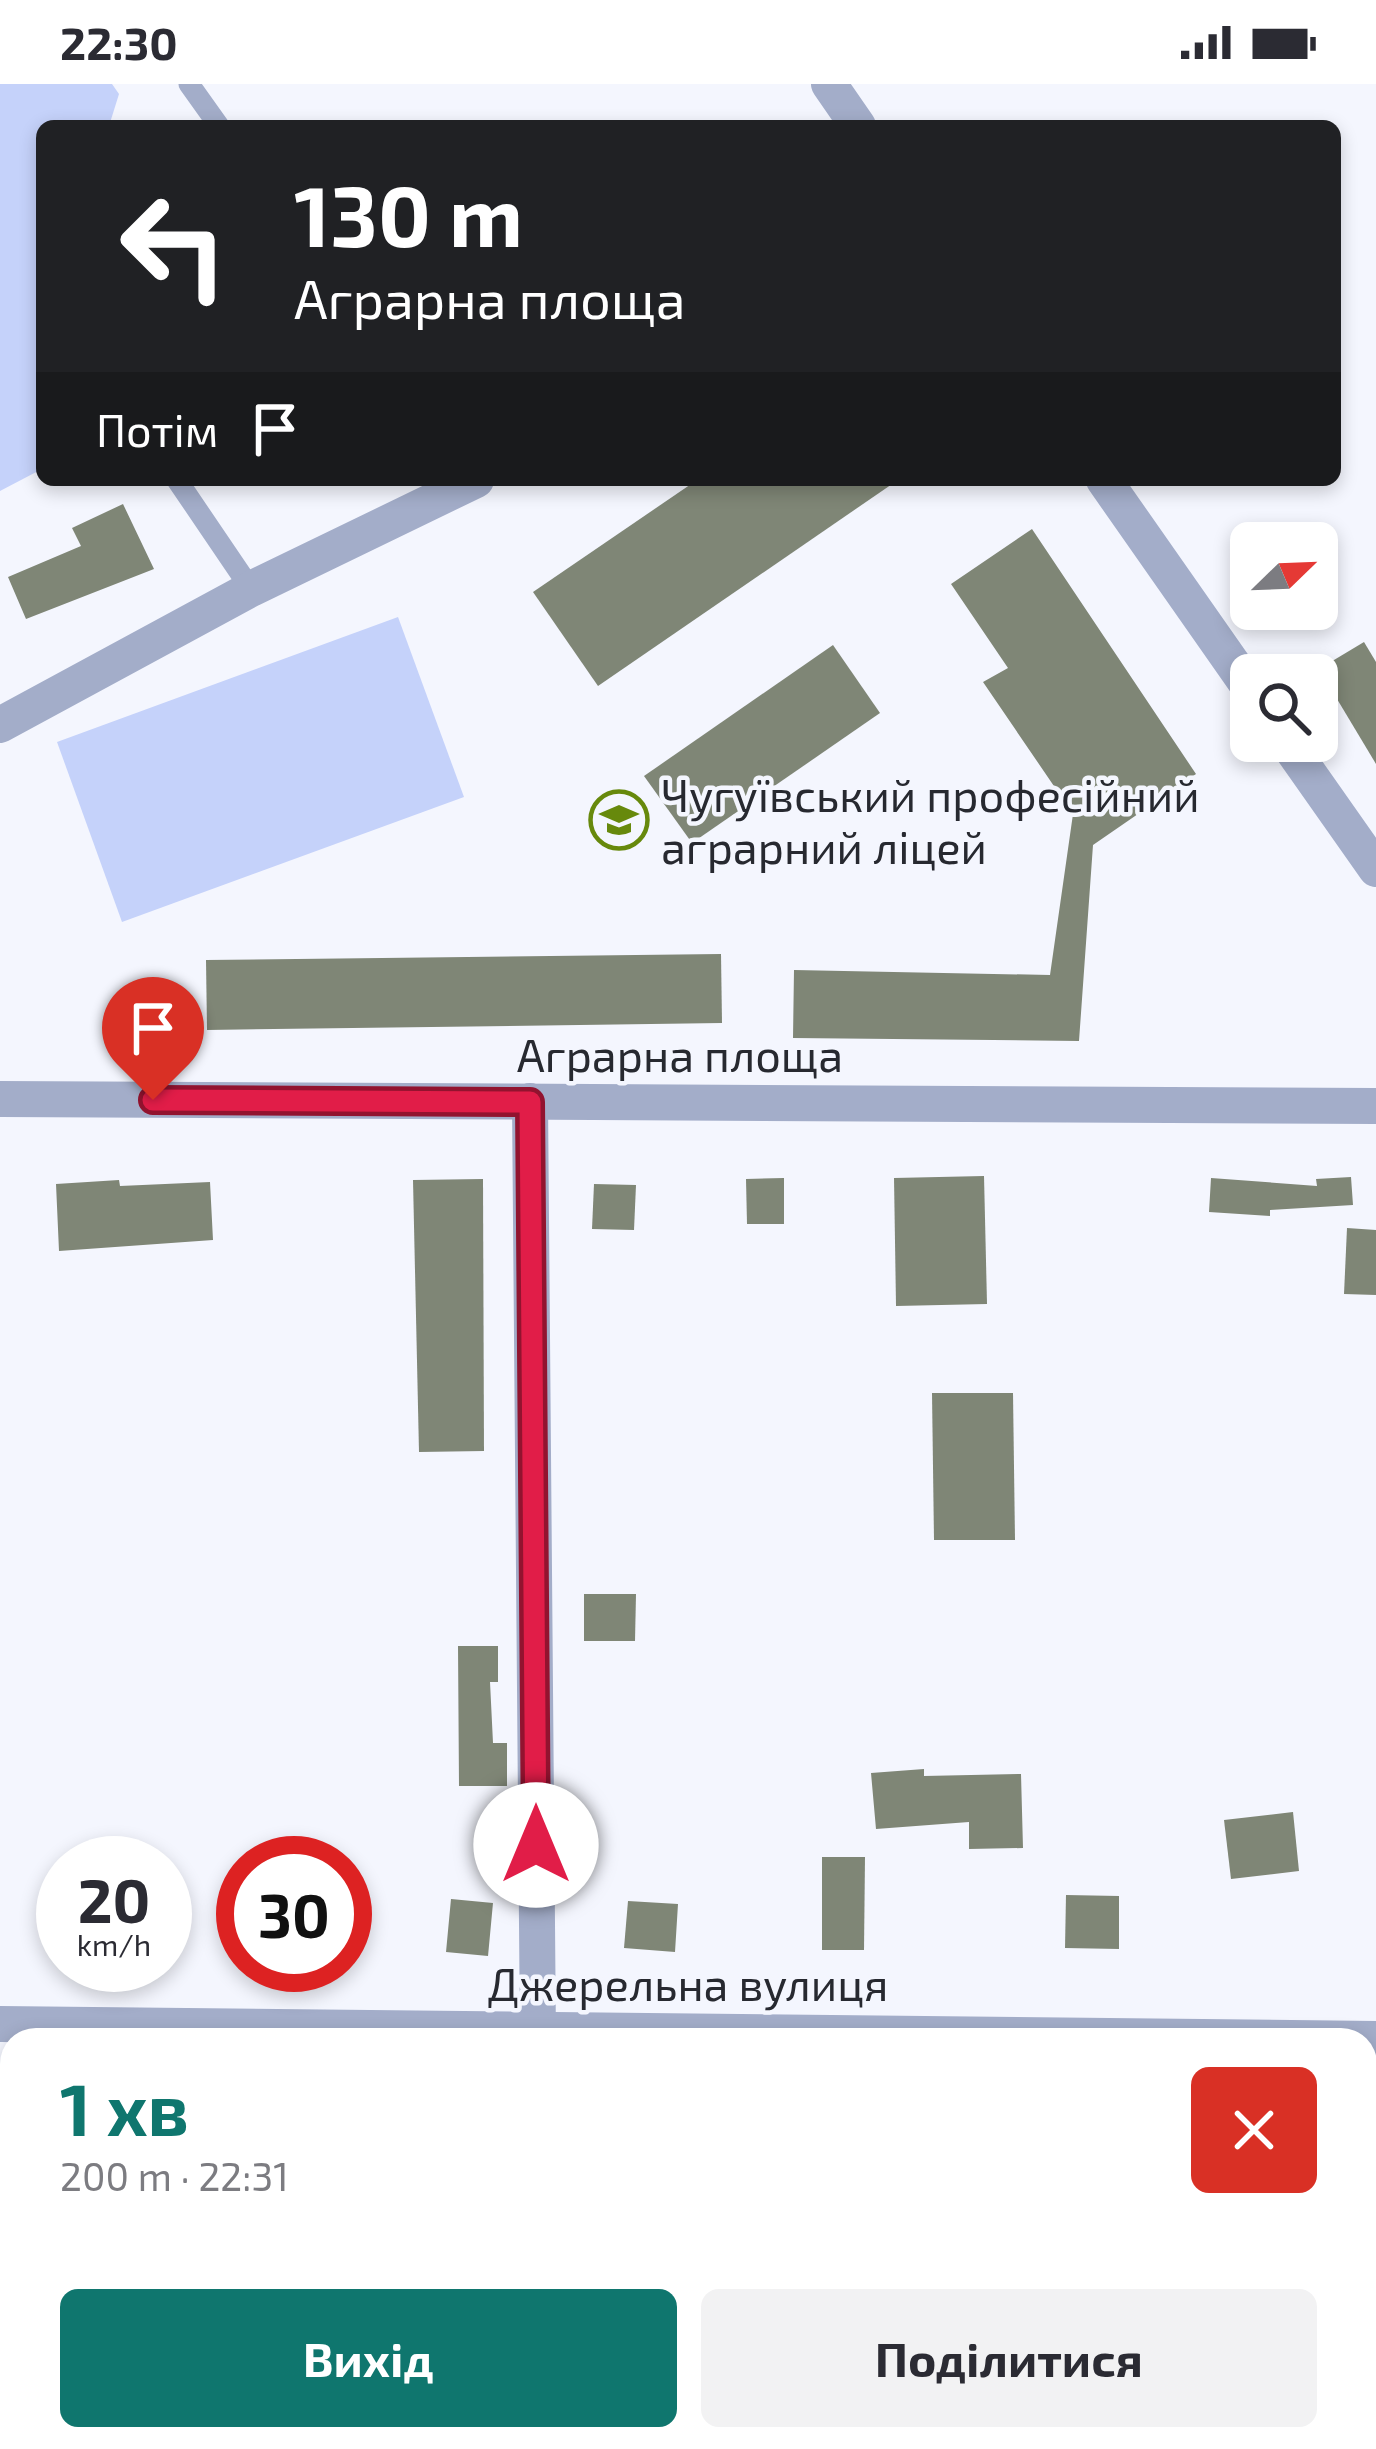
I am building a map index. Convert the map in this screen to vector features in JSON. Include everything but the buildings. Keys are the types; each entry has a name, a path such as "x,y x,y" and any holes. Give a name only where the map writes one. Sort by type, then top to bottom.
{"street":[{"path":"830,84 854,120"},
{"path":"0,725 251,589 464,486"},
{"path":"1108,486 1230,660"},
{"path":"1301,762 1376,869"},
{"name":"Аграрна площа","path":"4,1091 530,1102 1376,1106"},
{"path":"530,1102 537,2028"},
{"name":"Джерельна вулиця","path":"0,2024 195,2028"}],"lane":[{"path":"189,84 216,120"},
{"path":"181,486 251,589"}],"shaded area":[{"path":"0,84 112,84 119,94 111,120 36,120 36,472 0,491"},
{"path":"398,617 464,797 122,922 57,742"}],"place":[{"name":"Чугуївський професійний аграрний ліцей","path":"619,820"}],"route":[{"path":"153,1100 530,1102 536,1845"}]}
